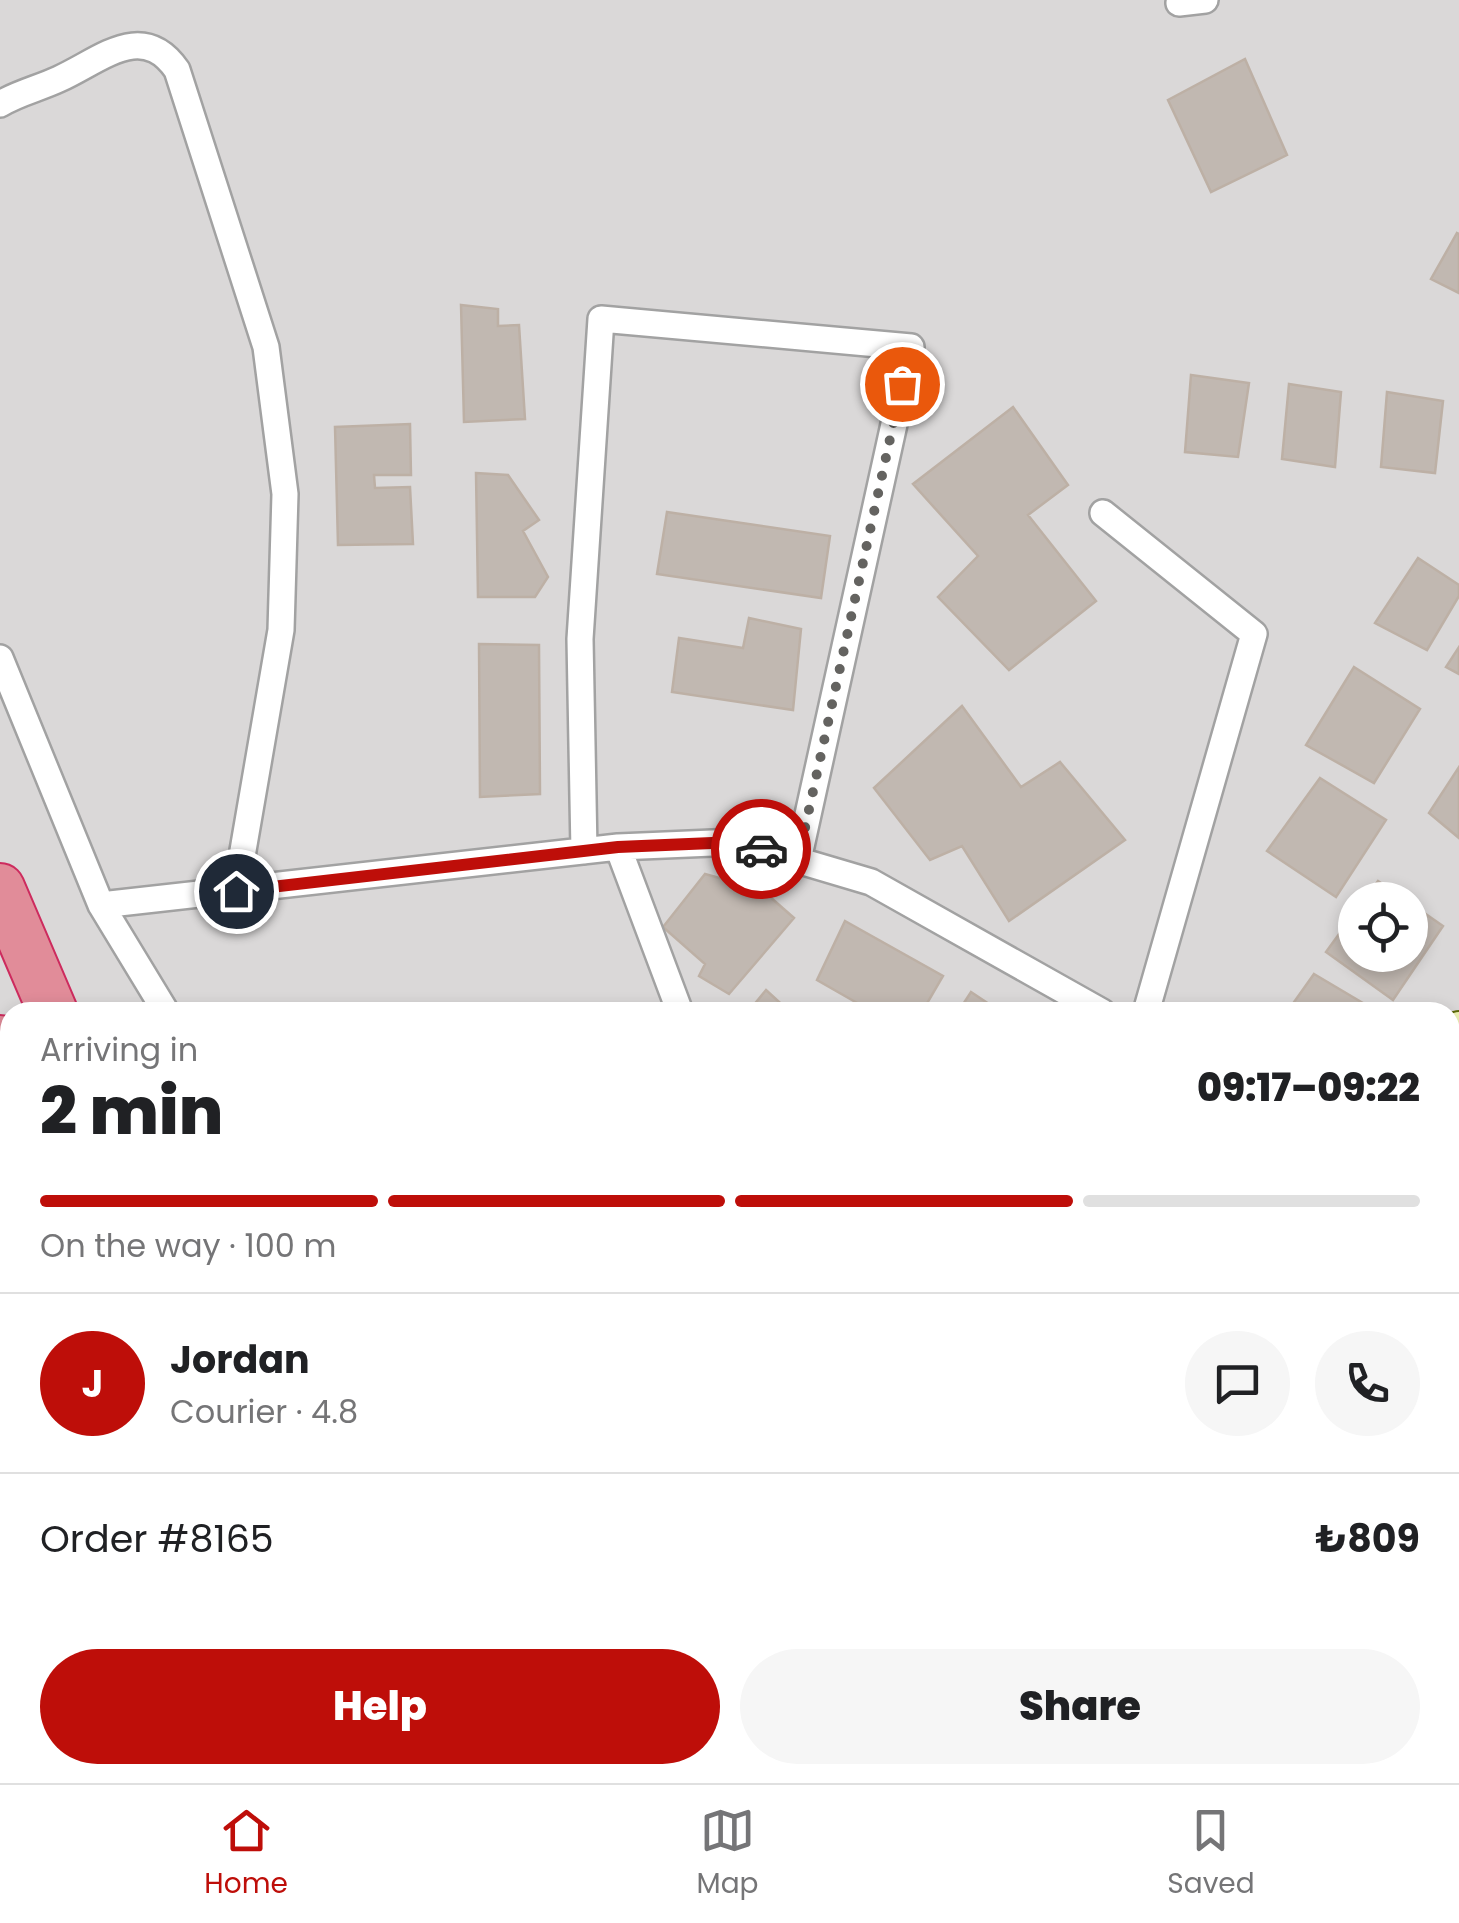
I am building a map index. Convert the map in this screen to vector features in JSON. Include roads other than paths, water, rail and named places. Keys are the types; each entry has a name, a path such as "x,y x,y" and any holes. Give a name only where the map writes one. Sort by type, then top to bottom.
{"highway":[{"path":"0,888 48,1002"}],"street":[{"path":"0,104 125,44 148,46 170,59 182,82 266,347 285,494 281,630 236,891"},
{"path":"584,850 580,639 601,319 911,347 798,860"},
{"path":"1102,512 1254,634 1149,1002"},
{"path":"0,658 101,904 160,1002"},
{"path":"101,904 584,850 736,842 871,882 1084,1002"},
{"path":"618,847 676,1002"}]}
